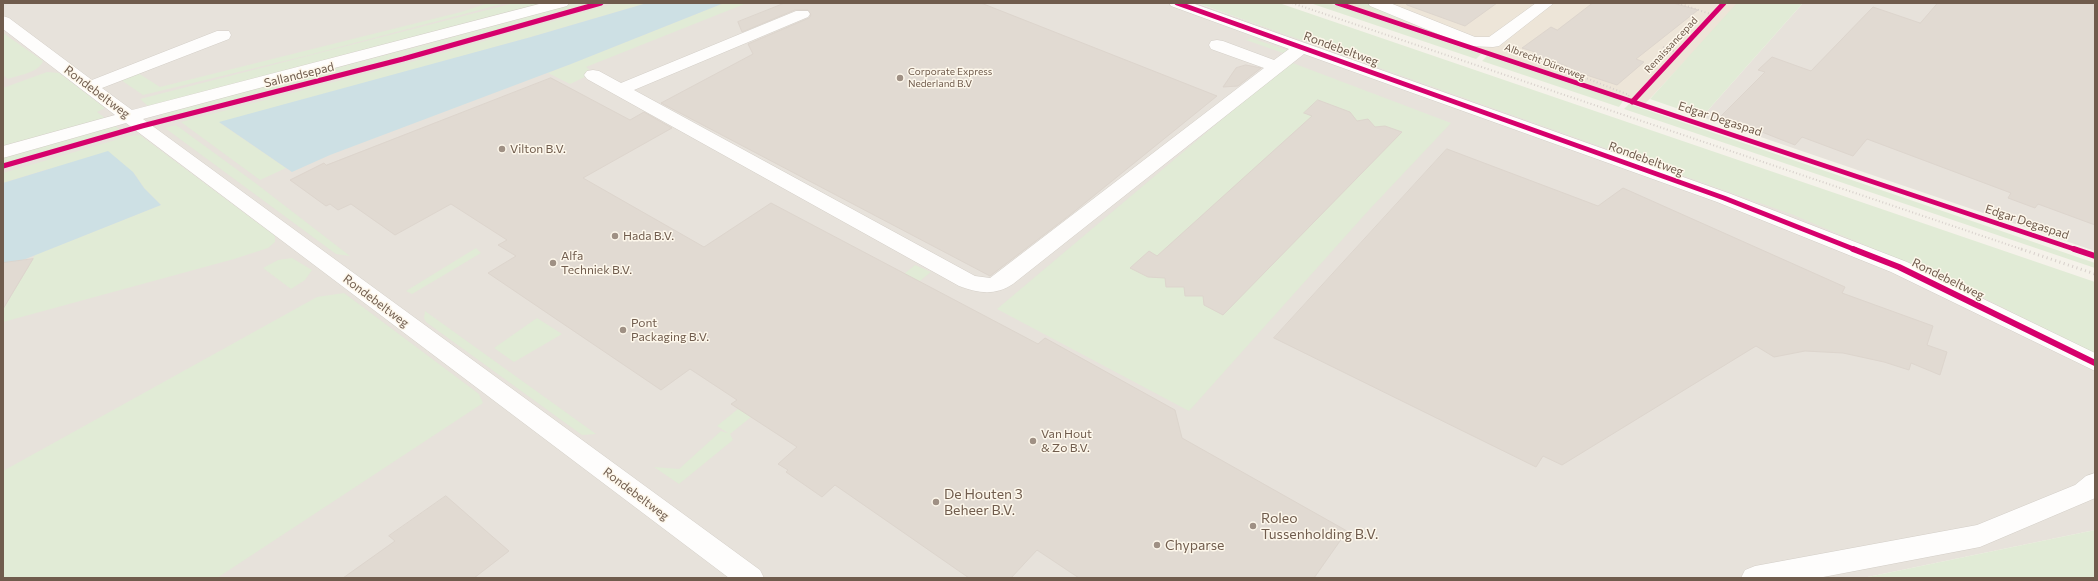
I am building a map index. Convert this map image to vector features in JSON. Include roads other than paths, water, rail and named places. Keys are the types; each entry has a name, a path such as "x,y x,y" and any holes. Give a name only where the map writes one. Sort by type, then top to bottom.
{"street":[{"path":"3,152 128,116 360,58 561,3"},
{"name":"Rondebeltweg","path":"1177,3 1724,198 1899,267 2095,363"},
{"name":"Albrecht Dürerweg","path":"1376,3 1473,42 1493,42 1546,3"},
{"path":"620,90 802,14"},
{"name":"Rondebeltweg","path":"3,21 89,87 750,578"},
{"path":"89,87 223,35"},
{"path":"1217,44 1277,67"},
{"path":"593,75 967,281 981,286 990,287 999,284 1012,274 1302,47"},
{"path":"1755,578 1980,536 2084,492 2095,483"}],"place":[{"name":"Corporate Express Nederland B.V","path":"900,78"},
{"name":"Vilton B.V.","path":"502,149"},
{"name":"Hada B.V.","path":"615,236"},
{"name":"Alfa Techniek B.V.","path":"553,263"},
{"name":"Pont Packaging B.V.","path":"623,330"},
{"name":"Van Hout & Zo B.V.","path":"1033,441"},
{"name":"De Houten 3 Beheer B.V.","path":"936,502"},
{"name":"Roleo Tussenholding B.V.","path":"1253,526"},
{"name":"Chyparse","path":"1157,545"}]}
